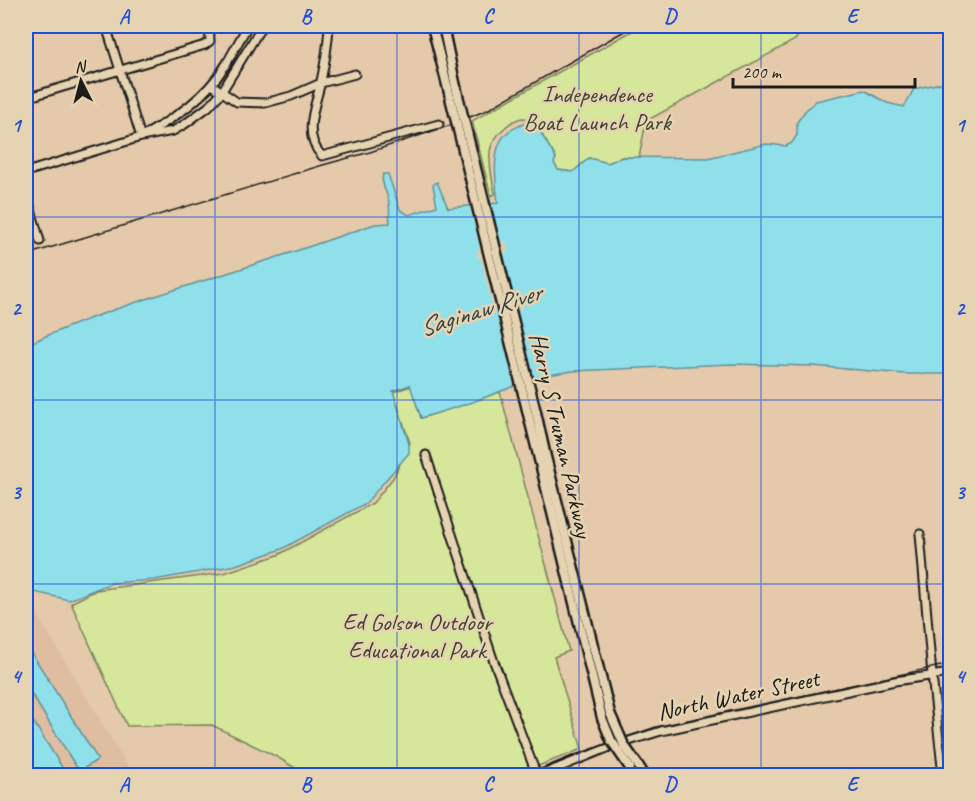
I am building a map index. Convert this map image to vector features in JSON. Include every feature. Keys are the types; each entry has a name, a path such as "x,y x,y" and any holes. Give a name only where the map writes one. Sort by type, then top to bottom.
{"main road":[{"name":"Harry S Truman Parkway","path":"432,26 452,88 532,413 546,457 606,715 624,745 634,770 645,776"},
{"name":"Harry S Truman Parkway","path":"443,26 452,88"}],"street":[{"path":"106,26 141,137"},
{"path":"26,98 197,48 210,41 209,26"},
{"path":"141,137 183,112 199,99 226,65 248,26"},
{"path":"26,172 141,137 172,131 197,116 221,93 262,26"},
{"path":"329,26 328,45 311,126 316,150 322,156 439,124"},
{"path":"212,85 237,102 265,103 291,96 321,83 355,74"},
{"path":"26,192 40,241"},
{"path":"426,455 494,659 537,776"},
{"path":"920,534 943,776"},
{"name":"North Water Street","path":"537,776 610,747 661,731 895,681 951,673"}],"shaded area":[{"path":"27,597 133,775 26,776"}],"green space":[{"name":"Independence Boat Launch Park","path":"641,26 805,26 795,40 646,121 639,158 622,157 608,163 589,158 573,172 558,170 554,163 556,158 533,120 518,119 502,130 491,146 490,162 495,194 491,196 472,121"},
{"name":"Ed Golson Outdoor Educational Park","path":"411,386 421,418 500,392 569,651 554,657 582,749 515,775 308,776 277,757 212,725 127,726 71,603 96,590 224,573 278,555 373,503 393,478 410,443 393,392"}],"water":[{"name":"Saginaw River","path":"945,82 950,84 950,374 905,374 813,366 731,364 573,371 541,376 470,403 421,418 410,385 393,391 409,444 409,453 366,503 282,549 236,565 154,580 111,583 69,600 35,592 26,598 26,345 54,332 142,300 375,224 390,223 389,203 383,174 388,174 400,210 409,215 437,206 433,185 437,182 448,208 498,203 495,166 498,147 507,133 533,120 556,158 554,163 558,170 573,172 589,158 608,163 622,157 708,158 766,144 786,146 792,143 797,135 797,122 816,101 864,90 887,103 904,107 914,89"},
{"path":"26,644 97,758 80,771 26,685"},
{"path":"26,710 67,775 26,775"}],"pier":[{"path":"490,200 500,242 506,241 508,252 502,254 513,298 521,297 523,308 517,310 535,382 515,389 496,312 492,313 481,259 478,257 477,251 480,247 469,203"}],"railway":[{"path":"26,255 370,152 448,126 487,110 633,26"},
{"path":"524,776 572,756 656,727 950,664"}]}
